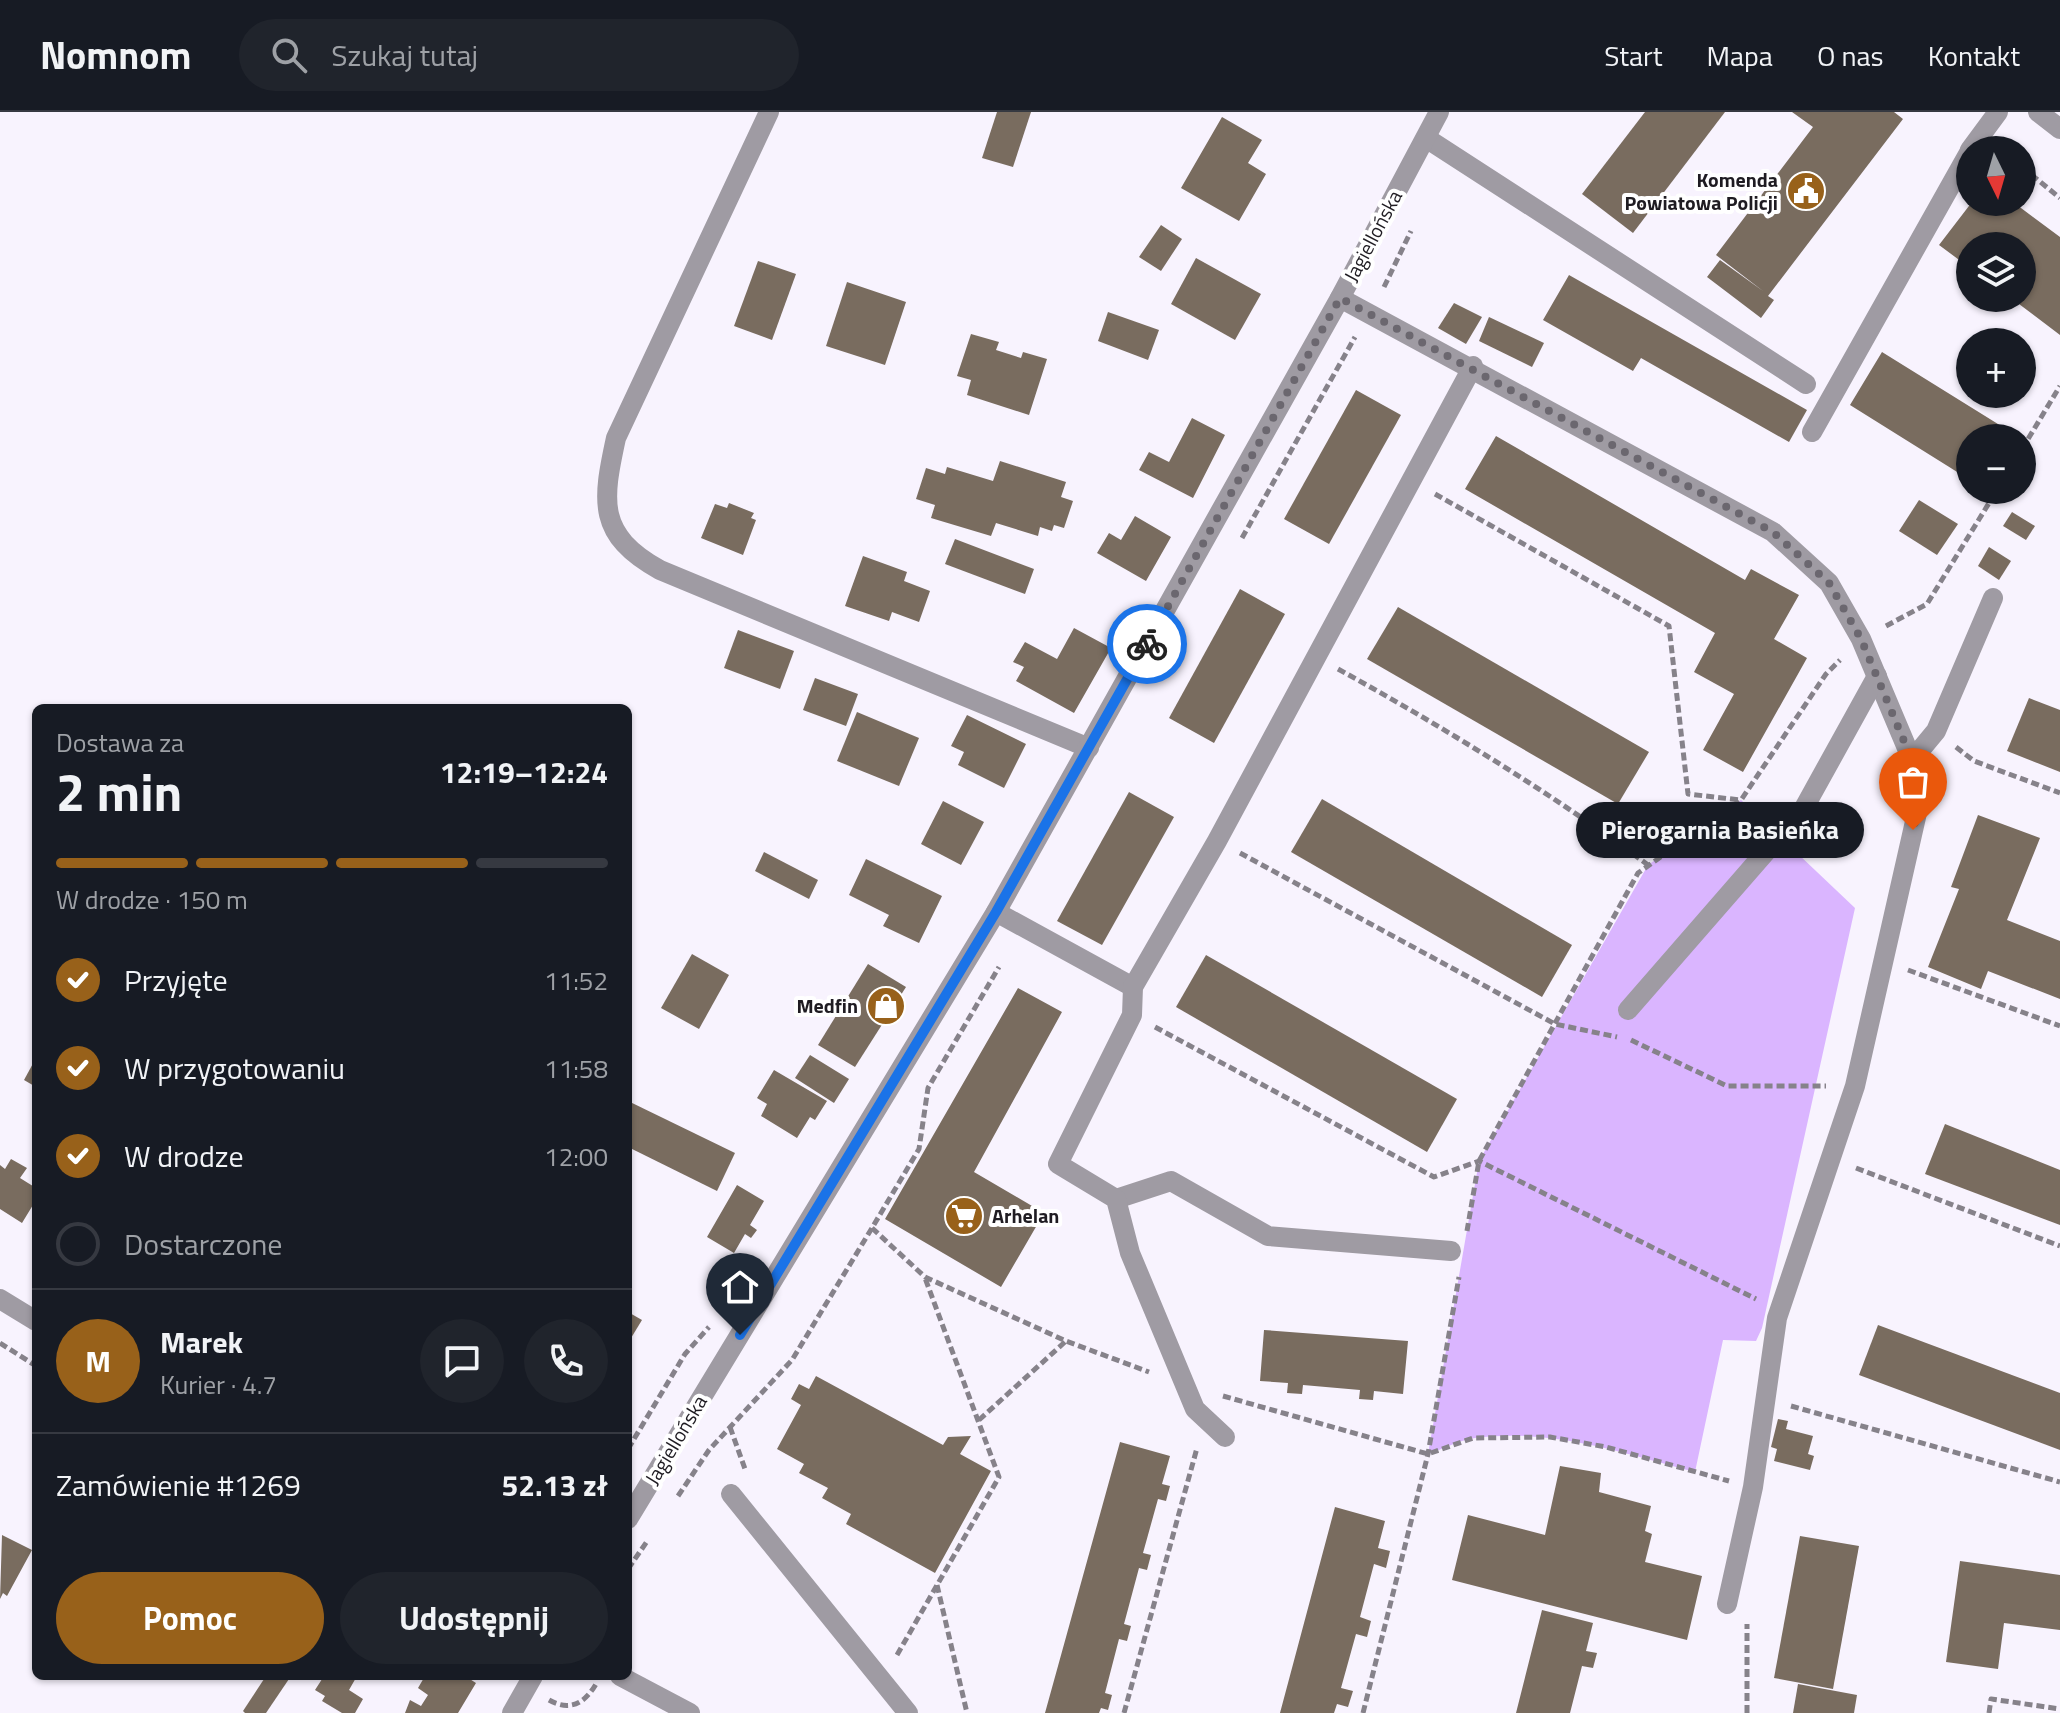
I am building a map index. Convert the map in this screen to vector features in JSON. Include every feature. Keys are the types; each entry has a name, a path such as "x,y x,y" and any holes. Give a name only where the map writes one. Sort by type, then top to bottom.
{"street":[{"path":"769,112 616,438 605,490 615,534 632,554 660,570 1089,748"},
{"name":"Jagiellońska","path":"632,1512 996,912 1340,298 1439,112"},
{"path":"1980,136 1998,112"},
{"path":"2038,112 2060,129"},
{"path":"1426,138 1806,384"},
{"path":"1812,432 1956,175"},
{"path":"1340,298 1473,366 1773,532 1829,583 1861,639 1912,760 1919,804 1855,1086 1777,1318 1753,1487 1727,1604"},
{"path":"1225,1437 1195,1409 1130,1253 1116,1199 1058,1164 1132,1015 1133,987 1217,841 1473,366"},
{"path":"1912,760 1936,731 1993,598"},
{"path":"1628,1010 1804,808 1877,676"},
{"path":"996,912 1133,987"},
{"path":"1116,1199 1171,1181 1268,1236 1459,1253"},
{"path":"0,1299 32,1319"},
{"path":"731,1494 908,1713"},
{"path":"628,1680 690,1713"},
{"path":"512,1713 530,1681"}],"path":[{"path":"2036,178 2060,198"},
{"path":"2036,426 2060,386"},
{"path":"1410,479 1669,626 1688,794 1741,800"},
{"path":"1363,1713 1428,1454 1459,1253 1479,1161 1638,873 1741,800 1826,674 1861,639 1927,604 1988,504"},
{"path":"1316,657 1391,698 1610,837 1648,865"},
{"path":"1936,731 1974,761 2060,793"},
{"path":"1217,841 1555,1024 1636,1041 1727,1086 1855,1086"},
{"path":"676,1499 709,1450 792,1360 856,1255 919,1149 928,1088 1004,958"},
{"path":"1884,961 2060,1026"},
{"path":"1132,1015 1434,1177 1479,1161 1767,1304 1777,1318"},
{"path":"1829,1158 2060,1246"},
{"path":"893,1663 999,1477 925,1277"},
{"path":"979,1420 1066,1341"},
{"path":"0,1343 32,1363"},
{"path":"1764,1398 2060,1482"},
{"path":"1428,1454 1473,1438 1550,1437 1606,1447 1753,1487"},
{"path":"1124,1713 1196,1450 1196,1438"},
{"path":"632,1563 652,1535"},
{"path":"937,1584 967,1713"},
{"path":"530,1681 555,1703 567,1706 579,1704 591,1692"},
{"path":"1989,1713 1991,1699 2060,1709"}],"shaded area":[{"path":"1741,800 1855,908 1762,1328 1756,1341 1723,1340 1695,1472 1614,1450 1532,1436 1475,1438 1428,1454 1479,1161 1648,865"}],"building":[{"path":"997,112 1031,112 1013,167 982,158"},
{"name":"Komenda Powiatowa Policji","path":"1645,112 1725,112 1633,233 1582,194"},
{"name":"Komenda Powiatowa Policji","path":"1792,112 1894,112 1903,119 1768,296 1774,300 1761,318 1707,277 1720,260 1763,291 1716,255 1813,127"},
{"path":"1222,117 1262,140 1248,163 1266,174 1239,221 1181,188"},
{"path":"1961,216 2032,216 2060,237 2060,335 2030,312 2036,312 2036,232 1956,232 1956,258 1939,245"},
{"path":"1161,225 1182,239 1161,271 1139,257"},
{"path":"1196,258 1261,294 1235,340 1171,304"},
{"path":"758,261 796,274 772,340 734,326"},
{"path":"1569,275 1807,410 1789,442 1641,358 1633,371 1543,320"},
{"path":"847,282 906,302 885,365 826,346"},
{"path":"1454,303 1482,317 1466,344 1438,328"},
{"path":"1108,312 1159,330 1148,360 1098,341"},
{"path":"1489,317 1544,343 1532,367 1479,341"},
{"path":"971,334 999,342 996,350 1021,358 1023,352 1047,359 1029,415 967,395 971,380 957,376"},
{"path":"1882,352 1956,398 1956,408 1972,408 1998,424 1956,424 1956,471 1850,405"},
{"path":"1356,390 1401,415 1329,544 1284,519"},
{"path":"1192,418 1225,435 1193,498 1139,470 1149,452 1169,462"},
{"path":"1496,436 1745,580 1751,569 1799,595 1774,639 1807,658 1743,772 1703,750 1734,694 1694,672 1715,633 1465,489"},
{"path":"1000,461 1066,482 1061,497 1073,501 1064,528 1054,525 1052,531 1040,527 1038,536 996,523 991,536 931,518 935,505 916,499 926,468 945,474 947,467 993,481"},
{"path":"1919,500 1958,524 1937,555 1899,531"},
{"path":"729,503 754,513 751,518 756,520 743,555 701,538 715,504 727,508"},
{"path":"2012,512 2035,526 2026,540 2003,526"},
{"path":"1135,516 1171,537 1146,581 1097,553 1109,533 1121,540"},
{"path":"955,539 1034,569 1025,594 945,564"},
{"path":"1989,547 2011,561 1999,580 1978,566"},
{"path":"863,556 907,572 904,581 930,591 919,622 892,612 889,621 845,606"},
{"path":"1240,589 1285,614 1214,743 1169,718"},
{"path":"1398,607 1649,752 1618,804 1367,659"},
{"path":"1074,628 1111,648 1074,713 1016,681 1024,667 1013,662 1025,642 1057,659"},
{"path":"738,630 794,651 780,689 724,668"},
{"path":"815,678 858,694 846,726 803,710"},
{"path":"2029,698 2060,710 2060,772 2007,751"},
{"path":"857,712 919,738 899,786 837,761"},
{"path":"967,715 1026,744 1004,788 958,765 964,752 951,746"},
{"path":"1129,792 1174,817 1102,945 1057,921"},
{"path":"1322,799 1572,945 1542,997 1291,852"},
{"path":"943,801 984,822 961,865 921,844"},
{"path":"1978,815 2040,838 2007,920 2060,941 2060,999 1988,971 1981,989 1928,967 1959,889 1951,887"},
{"path":"764,852 818,880 809,899 755,871"},
{"path":"866,859 942,896 919,943 883,926 889,915 849,895"},
{"path":"692,954 729,975 699,1029 661,1008"},
{"path":"1206,955 1457,1099 1427,1152 1176,1007"},
{"path":"868,964 906,987 855,1067 818,1045"},
{"path":"1018,988 1062,1012 974,1172 1044,1213 1001,1287 885,1219"},
{"path":"810,1055 849,1079 834,1103 795,1078"},
{"path":"32,1065 32,1085 24,1080"},
{"path":"774,1070 827,1101 815,1120 810,1117 797,1138 761,1116 767,1104 757,1098"},
{"path":"632,1103 735,1153 717,1191 632,1149"},
{"path":"1945,1124 2060,1170 2060,1225 1925,1174"},
{"path":"11,1159 27,1168 20,1178 32,1186 32,1207 22,1223 0,1209 0,1165 5,1169"},
{"path":"737,1185 764,1201 750,1225 757,1230 751,1238 745,1234 734,1253 707,1237"},
{"path":"632,1314 642,1320 632,1336"},
{"path":"1878,1325 2060,1393 2060,1450 1859,1375"},
{"path":"1264,1330 1408,1341 1403,1394 1374,1391 1373,1400 1359,1399 1360,1390 1303,1385 1302,1394 1287,1393 1288,1383 1260,1381"},
{"path":"816,1376 943,1445 948,1437 971,1436 960,1454 991,1471 935,1573 846,1524 851,1514 822,1498 828,1488 799,1473 804,1464 777,1449 801,1405 791,1399 799,1384 809,1389"},
{"path":"1778,1419 1788,1421 1786,1429 1813,1436 1808,1454 1814,1456 1810,1470 1774,1461 1777,1449 1771,1447"},
{"path":"1120,1442 1170,1456 1162,1484 1170,1486 1166,1501 1158,1499 1143,1553 1151,1555 1147,1570 1139,1568 1124,1624 1131,1626 1127,1641 1119,1639 1105,1693 1112,1695 1108,1710 1101,1708 1099,1713 1045,1713"},
{"path":"1560,1466 1601,1473 1599,1492 1651,1506 1645,1531 1652,1534 1645,1562 1702,1576 1687,1640 1452,1580 1468,1515 1545,1535"},
{"path":"1335,1507 1385,1521 1378,1548 1390,1551 1386,1568 1374,1564 1360,1617 1371,1621 1367,1637 1356,1634 1341,1688 1353,1691 1348,1707 1337,1704 1334,1713 1280,1713"},
{"path":"2,1535 32,1550 7,1596 3,1593 0,1599"},
{"path":"1800,1536 1859,1546 1833,1689 1774,1678"},
{"path":"1960,1561 2060,1575 2060,1630 2004,1623 1998,1669 1946,1662"},
{"path":"1542,1610 1593,1623 1586,1651 1597,1653 1593,1668 1582,1666 1570,1713 1516,1713"},
{"path":"263,1680 288,1680 266,1713 243,1711"},
{"path":"321,1680 355,1680 349,1690 363,1699 355,1713 342,1713 322,1701 325,1696 315,1690"},
{"path":"423,1680 471,1680 476,1683 458,1713 405,1713 410,1700 421,1706 428,1695 418,1688"},
{"path":"1798,1684 1857,1695 1854,1713 1793,1713"}],"way so far":[{"path":"1147,644 1340,298 1473,366 1773,532 1829,583 1861,639 1912,760 1919,804 1913,830"}],"place":[{"name":"Komenda Powiatowa Policji","path":"1806,191"},
{"name":"Pierogarnia Basieńka","path":"1913,830"},
{"name":"Medfin","path":"886,1006"},
{"name":"Arhelan","path":"964,1216"}],"route":[{"path":"740,1335 996,912 1147,644"}]}
